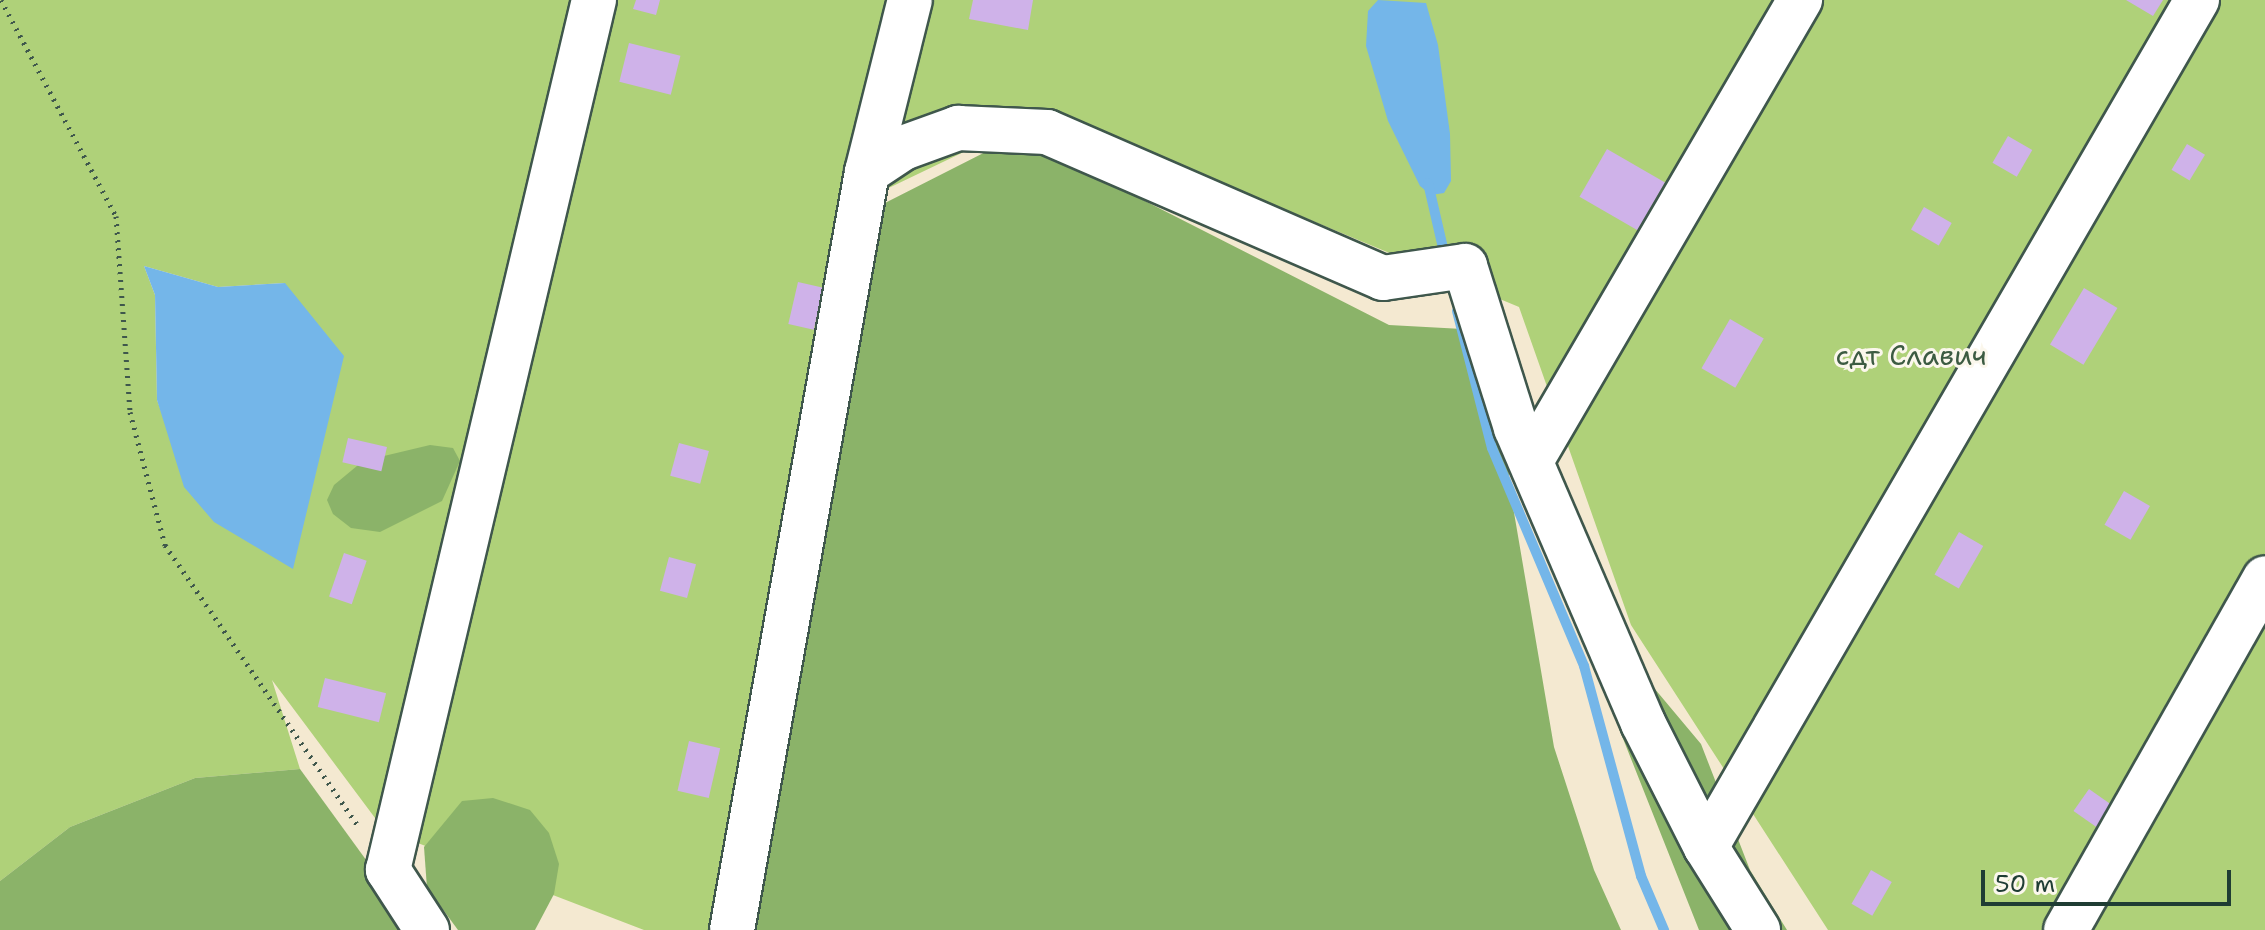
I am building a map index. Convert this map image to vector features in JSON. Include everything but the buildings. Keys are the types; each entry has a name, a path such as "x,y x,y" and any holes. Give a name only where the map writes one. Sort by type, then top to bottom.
{"lane":[{"path":"427,930 388,870 594,0"},
{"path":"732,930 867,172 910,0"},
{"path":"1531,461 1800,0"},
{"path":"1706,847 2197,0"},
{"path":"867,172 903,148 958,128 1047,132 1383,278 1414,271 1465,266 1531,461 1643,723 1706,847 1758,930"},
{"path":"2066,930 2265,578"}],"path":[{"path":"1,0 116,216 130,412 165,545 388,870"}],"green space":[{"name":"сдт Славич","path":"0,0 2265,0 2265,930 1828,930 1631,625 1519,307 1049,111 872,196 708,930 644,930 384,830 272,680 300,769 195,778 70,827 0,881","holes":["144,266 218,287 285,283 172,440 157,400 155,295"]},
{"path":"1017,136 1389,325 1481,330 1502,379 1510,489 1554,747 1594,870 1621,930 727,930 883,204"},
{"path":"430,445 453,448 460,461 442,501 380,532 351,528 333,514 327,500 334,485 363,461"},
{"path":"1644,676 1701,744 1750,870 1787,930 1699,930 1618,726"},
{"path":"300,769 417,930 0,930 0,881 70,827 195,778"},
{"path":"493,798 530,810 549,833 559,864 554,894 535,930 458,930 427,888 424,847 462,801"}],"water":[{"path":"1378,0 1426,3 1438,45 1450,134 1451,181 1444,193 1431,195 1420,186 1388,121 1366,46 1368,11"},
{"path":"144,266 218,287 285,283 344,356 293,569 214,522 184,487 157,400 155,295"}],"waterway":[{"path":"1428,183 1446,261"},
{"path":"1457,311 1492,448 1584,666 1641,876 1664,930"}]}
